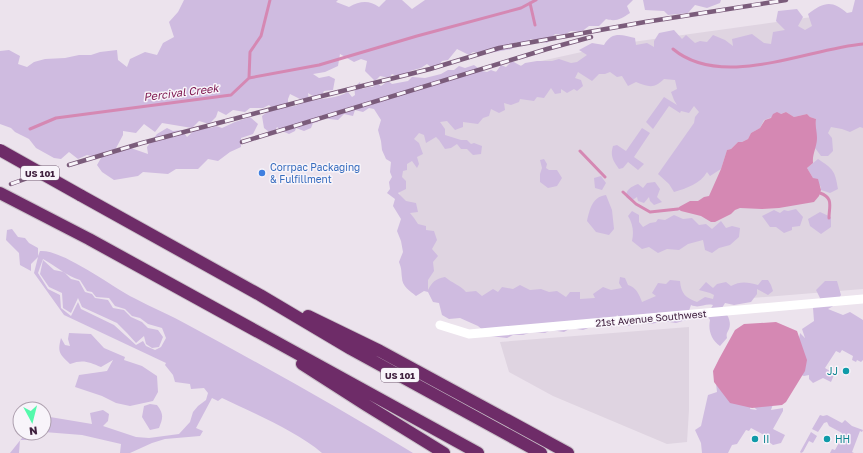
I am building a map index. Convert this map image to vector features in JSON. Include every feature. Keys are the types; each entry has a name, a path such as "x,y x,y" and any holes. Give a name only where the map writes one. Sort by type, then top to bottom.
{"highway":[{"name":"US 101","path":"0,150 260,295 351,349 541,453"},
{"name":"US 101","path":"0,193 89,239 478,453"},
{"path":"260,295 326,324 380,351 568,453"},
{"path":"242,323 360,401 444,453"}],"street":[{"name":"21st Avenue Southwest","path":"440,325 469,334 863,299"}],"shaded area":[{"path":"184,0 338,0 336,2 349,7 357,3 368,2 379,7 386,0 402,0 412,9 425,0 633,0 627,6 630,13 618,19 606,19 599,26 589,26 581,32 571,31 564,35 555,34 547,43 531,39 521,46 516,42 512,49 484,54 473,52 469,55 457,49 448,60 442,61 435,70 427,64 421,68 410,71 402,78 392,74 389,78 380,76 375,81 365,71 367,61 361,59 354,62 340,54 338,66 325,72 313,74 319,78 329,76 335,79 333,90 324,91 321,97 316,98 308,93 309,100 300,99 290,94 288,99 288,107 296,106 309,101 334,97 348,92 352,97 355,95 355,88 360,82 362,89 373,87 377,83 381,86 388,81 392,84 408,81 412,77 425,78 441,74 448,70 454,70 459,66 465,68 474,65 482,71 487,72 491,70 496,72 501,65 506,67 512,61 521,66 525,63 559,59 571,63 577,62 587,55 579,50 592,43 604,45 610,38 618,35 635,38 636,45 647,43 654,47 654,41 659,33 674,30 682,39 686,35 695,43 700,41 707,42 713,35 725,40 733,46 732,39 752,34 764,43 771,44 773,32 785,30 776,21 778,11 797,9 803,17 798,26 805,30 812,26 808,14 819,7 832,4 847,13 852,12 855,0 863,0 863,128 860,127 850,132 831,127 828,133 832,138 833,151 828,156 821,156 815,148 816,119 807,114 794,117 786,112 764,120 760,128 751,133 748,139 738,142 731,149 727,150 721,169 710,176 707,172 697,183 674,192 669,184 658,174 694,123 695,117 699,112 694,106 689,113 681,111 680,113 669,106 653,129 646,122 664,97 677,105 671,92 677,89 675,80 664,79 654,86 636,82 628,86 622,76 617,77 610,72 599,74 592,81 578,72 575,78 581,80 583,86 577,91 574,89 567,93 561,89 561,93 555,94 551,88 544,98 537,97 534,101 520,99 519,102 511,105 504,103 505,110 499,113 491,109 489,116 483,118 478,124 463,122 463,127 455,130 447,121 440,122 445,129 445,135 461,140 467,140 471,144 474,143 482,146 481,154 473,155 467,149 461,149 457,144 451,148 445,149 436,137 426,143 424,135 419,133 414,139 419,143 423,154 417,157 419,164 417,168 412,161 407,164 407,170 403,171 402,177 406,181 406,189 398,193 406,201 416,203 418,212 410,213 418,224 426,226 426,230 434,231 437,240 432,249 438,256 433,262 434,271 428,280 428,290 434,281 445,277 466,292 476,291 482,296 493,289 498,292 502,287 513,289 520,285 530,290 541,289 549,292 557,291 566,297 570,292 580,292 580,299 595,298 593,294 603,287 611,290 622,288 619,283 620,277 625,278 628,285 635,289 642,302 656,296 652,293 658,283 666,284 670,280 680,281 685,295 697,302 705,297 713,299 714,295 699,290 706,282 713,288 717,284 726,282 731,286 744,282 758,285 762,280 768,280 773,291 768,295 757,289 757,294 751,302 734,305 725,303 722,308 726,313 730,326 727,338 720,346 712,338 709,327 710,320 707,315 713,305 691,305 686,320 676,323 663,321 651,324 639,322 628,326 617,315 612,327 591,327 583,330 571,328 564,332 551,330 545,333 532,332 523,335 513,335 507,338 490,336 478,326 460,318 449,319 442,315 439,303 433,302 428,292 424,291 416,296 403,283 399,262 403,252 397,231 401,219 393,206 395,199 387,193 390,189 389,182 392,177 390,172 391,162 386,159 382,150 378,130 381,120 374,109 369,108 363,112 355,110 353,116 344,114 338,120 329,119 321,115 318,122 313,123 311,128 304,131 296,128 295,131 289,134 277,127 275,131 269,132 264,128 262,116 267,112 274,110 269,105 263,108 250,108 245,112 233,110 226,115 218,111 216,117 209,124 199,121 192,128 162,123 155,132 144,124 136,133 123,131 123,135 115,150 107,154 117,153 125,146 148,154 147,147 157,134 167,128 173,131 182,130 187,137 199,126 211,128 216,126 222,128 250,117 258,124 253,134 241,138 241,147 230,152 218,161 208,159 198,169 176,169 168,174 143,172 138,176 114,180 102,172 97,165 101,158 87,155 78,159 69,152 61,159 54,158 36,148 29,139 15,132 11,128 0,124 0,51 9,50 20,56 18,64 27,67 34,62 45,59 91,55 100,52 117,50 118,60 127,67 130,59 145,52 157,55 163,43 174,37 169,22 178,12"},
{"path":"643,0 721,0 720,3 707,8 695,5 688,13 668,15 664,11 645,10"},
{"path":"812,17 863,41 863,289 481,320 414,282 385,105 451,81 618,44"},
{"path":"777,112 781,114 786,112 794,117 807,114 816,119 817,141 813,163 807,168 813,178 818,179 821,190 819,196 814,202 779,208 740,208 715,222 711,222 701,216 678,209 690,201 698,201 709,196 721,169 727,150 731,149 738,142 748,139 751,133 760,128 765,120 771,118 773,114"},
{"path":"642,128 650,133 634,157 644,164 638,170 628,162 623,168 619,169 613,158 613,146 617,145 626,151"},
{"path":"544,159 547,164 546,168 549,170 557,170 562,178 557,186 548,188 540,182 542,168 540,160"},
{"path":"818,159 830,168 836,178 838,189 830,193 821,190 821,187 807,168"},
{"path":"601,176 606,183 602,190 595,188 594,178"},
{"path":"655,182 660,189 657,197 662,202 654,205 650,201 649,197 644,203 638,201 637,197 631,201 626,197 628,190 633,186 638,184 643,188 647,183"},
{"path":"606,195 612,210 614,229 609,235 596,232 587,221 592,204 601,196"},
{"path":"796,209 803,217 800,226 792,227 792,230 784,233 776,227 770,227 762,216 774,210 780,213 784,210 788,211"},
{"path":"632,211 639,215 639,222 643,227 650,223 656,222 658,219 665,220 674,215 683,219 692,218 699,225 706,224 712,229 721,221 726,228 732,226 740,228 739,237 730,245 719,248 712,253 705,250 703,240 688,244 679,250 667,249 658,253 649,247 642,249 632,241 633,228 628,216"},
{"path":"820,212 831,217 831,227 821,234 810,226 808,219"},
{"path":"12,229 18,237 25,238 29,243 38,248 38,256 40,251 49,252 74,262 125,293 182,321 413,453 322,453 300,437 222,398 218,401 212,398 196,428 203,431 200,436 165,439 130,453 120,453 121,444 82,435 52,433 52,417 92,424 90,413 103,410 109,414 108,421 103,426 136,437 149,438 179,434 190,422 193,412 206,400 208,393 204,388 191,389 190,384 175,382 173,375 165,365 166,363 64,315 34,273 38,257 31,264 31,271 20,265 19,253 6,240 7,230","holes":["43,259 65,273 80,280 87,291 92,292 96,297 109,298 115,306 125,309 132,316 140,318 148,324 162,328 166,338 161,347 155,350 146,346 143,341 136,345 114,325 81,309 78,302 71,316 61,308 60,295 48,289 38,273"]},
{"path":"43,260 54,270 64,272 71,279 79,281 85,292 92,294 95,298 108,300 113,308 124,310 131,317 142,322 148,328 158,330 163,337 159,347 152,348 146,344 144,336 136,343 117,323 82,307 78,298 71,313 63,308 62,293 49,287 40,274"},
{"path":"825,281 837,281 841,295 835,305 828,309 843,315 850,312 863,320 863,360 861,362 857,360 856,362 852,360 853,356 842,350 840,353 836,351 825,368 833,373 832,375 834,375 831,382 823,378 813,383 809,379 809,375 804,376 796,373 799,339 800,333 805,338 802,329 814,321 813,308 820,298 816,290"},
{"path":"776,322 797,331 807,360 805,371 786,402 782,405 752,408 730,403 714,382 713,371 735,330 744,324"},
{"path":"689,327 689,410 687,442 667,444 553,396 509,372 500,342"},
{"path":"69,333 91,334 104,348 125,357 124,360 142,366 157,376 158,392 153,401 130,406 116,403 102,396 75,387 79,375 107,371 113,360 101,367 86,362 70,364 59,350 61,338 65,345 70,346 68,339"},
{"path":"716,383 751,406 750,409 757,410 754,407 773,404 771,410 783,408 783,411 773,429 785,435 781,443 773,445 769,442 768,437 751,428 749,431 746,430 737,444 732,445 728,453 702,453 701,443 695,430 701,426 708,395 717,392"},
{"path":"150,404 157,405 162,416 159,428 150,430 142,417 144,406"},
{"path":"820,415 827,415 842,423 845,420 852,426 863,430 862,432 860,431 852,452 854,453 830,453 832,449 835,450 841,439 839,437 842,433 829,426 827,422 824,423 818,432 812,429"},
{"path":"811,432 817,436 813,443 809,441 801,453 800,452"},
{"path":"20,441 19,453 10,453"}],"waterway":[{"name":"Percival Creek","path":"30,129 56,118 231,95 249,78 250,52 261,36 270,0"},
{"path":"249,78 319,65 417,36 521,8 536,0"},
{"path":"530,3 535,25"},
{"path":"673,49 693,61 715,66 740,67 765,64 841,47 863,44"},
{"path":"580,151 605,177"},
{"path":"623,192 636,204 650,212 678,209"},
{"path":"820,193 829,200 829,218"}],"railway":[{"path":"69,165 142,143 430,69 499,48 645,22 786,0"},
{"path":"242,142 591,37"},
{"path":"11,184 25,179"}],"place":[{"name":"Corrpac Packaging & Fulfillment","path":"262,173"},
{"name":"JJ","path":"846,371"},
{"name":"II","path":"755,439"},
{"name":"HH","path":"827,439"}]}
